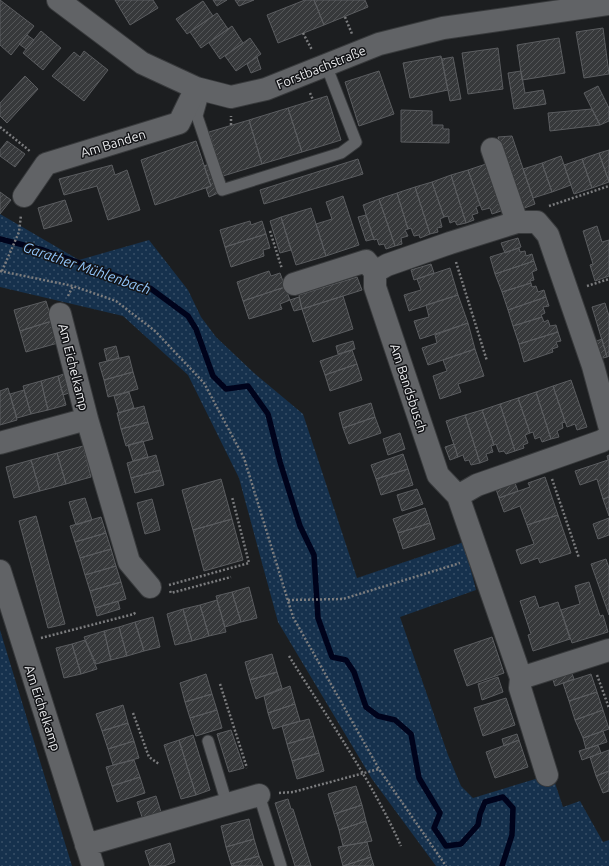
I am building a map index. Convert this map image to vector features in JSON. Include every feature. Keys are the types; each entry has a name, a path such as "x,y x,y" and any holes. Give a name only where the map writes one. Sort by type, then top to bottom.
{"street":[{"name":"Forstbachstraße","path":"70,4 142,63 200,89 231,97 266,89 319,58 443,28 609,4"},
{"name":"Am Banden","path":"46,164 179,123 200,89"},
{"path":"492,149 527,222 548,235 593,366 609,425"},
{"path":"24,196 46,164"},
{"path":"294,284 366,261 375,272 387,265 450,243 527,222"},
{"name":"Am Bandsbusch","path":"375,272 375,287 438,475 458,496 521,678 520,688 547,775"},
{"name":"Am Eichelkamp","path":"60,314 87,419 129,562 150,587"},
{"name":"Am Eichelkamp","path":"0,444 87,419"},
{"path":"458,496 477,485 602,441 609,436"},
{"name":"Am Eichelkamp","path":"0,571 5,604 93,866"},
{"path":"521,678 600,652"},
{"path":"86,845 267,794"}],"lane":[{"path":"200,89 198,116 222,190 341,153 356,142 319,58"},
{"path":"208,741 228,804"},
{"path":"267,794 281,866"}],"path":[{"path":"345,16 352,34"},
{"path":"304,33 319,58"},
{"path":"0,127 46,164"},
{"path":"527,222 547,207 609,186"},
{"path":"19,232 1,271 73,286 116,301 155,331 204,383 244,458 293,617 379,769 446,866"},
{"path":"270,232 282,270 294,284"},
{"path":"450,243 487,361"},
{"path":"546,461 579,558"},
{"path":"231,577 171,593 168,585 249,563 232,497"},
{"path":"288,600 343,599 479,557"},
{"path":"38,639 134,614 136,611"},
{"path":"600,652 609,708"},
{"path":"289,656 364,773 387,815 401,846"},
{"path":"220,684 247,768"},
{"path":"133,712 149,757 159,764"},
{"path":"267,794 293,792 379,769"}],"shaded area":[{"path":"0,214 79,260 149,240 188,290 201,317 216,337 254,373 303,414 357,578 464,542 476,590 400,617 448,755 461,786 473,798 552,774 563,807 580,801 603,842 609,840 609,866 436,866 372,779 278,622 239,478 188,375 123,316 0,287"},
{"path":"0,630 72,866 0,866"}],"building":[{"path":"0,0 34,26 11,55 0,45"},
{"path":"115,0 153,0 158,8 130,25"},
{"path":"213,0 227,0 217,6"},
{"path":"235,0 254,0 239,6"},
{"path":"305,0 314,0 324,25 278,43 267,15"},
{"path":"314,0 365,0 368,7 324,25"},
{"path":"203,1 213,16 187,34 176,19"},
{"path":"217,13 228,29 201,48 190,32"},
{"path":"232,26 243,43 220,59 209,43"},
{"path":"603,28 609,74 584,78 576,32"},
{"path":"41,31 61,48 43,70 23,53"},
{"path":"27,35 34,40 26,49 19,44"},
{"path":"250,38 261,54 236,71 225,56"},
{"path":"559,38 565,73 522,80 517,45"},
{"path":"498,48 503,89 468,94 462,53"},
{"path":"84,51 108,70 84,101 52,76 74,52 80,57"},
{"path":"441,56 448,90 410,98 403,63"},
{"path":"257,57 261,69 251,73 247,64"},
{"path":"453,57 461,99 450,101 442,59"},
{"path":"379,71 394,114 359,126 345,82"},
{"path":"521,71 525,93 543,90 546,104 514,109 508,73"},
{"path":"25,76 38,89 7,123 0,116 0,103"},
{"path":"598,86 609,108 609,121 600,125 584,93"},
{"path":"327,96 341,140 302,152 288,108"},
{"path":"288,108 302,152 262,164 249,120"},
{"path":"592,109 600,125 550,131 548,113"},
{"path":"401,110 432,111 432,125 443,125 443,129 449,129 449,143 401,142"},
{"path":"249,120 262,164 223,176 209,132"},
{"path":"512,136 535,204 522,209 498,137"},
{"path":"7,141 25,154 15,167 0,156 0,150"},
{"path":"196,141 211,186 155,205 141,160"},
{"path":"609,150 609,182 599,153"},
{"path":"599,153 609,182 592,188 582,159"},
{"path":"561,156 571,185 552,192 542,163"},
{"path":"358,159 363,174 264,204 260,190"},
{"path":"582,159 592,188 574,194 564,165"},
{"path":"542,163 552,192 533,198 523,169"},
{"path":"209,164 218,193 209,197 206,188 211,186 204,166"},
{"path":"486,164 501,211 492,214 490,208 482,210 468,170"},
{"path":"112,165 115,175 127,170 140,210 108,220 97,186 64,195 59,179"},
{"path":"468,170 480,205 476,207 478,213 472,215 474,220 466,223 451,175"},
{"path":"451,175 466,223 457,225 455,221 450,223 448,216 444,217 432,182"},
{"path":"432,182 444,217 440,219 442,227 437,228 438,232 430,234 415,187"},
{"path":"415,187 430,234 420,238 419,235 414,236 411,228 408,229 397,193"},
{"path":"0,192 11,200 0,214"},
{"path":"397,193 408,229 405,230 408,236 401,238 402,244 395,246 379,199"},
{"path":"343,196 359,245 326,256 316,224 332,219 326,202"},
{"path":"379,199 395,246 386,249 384,244 379,245 377,239 374,240 363,205"},
{"path":"65,200 72,221 44,229 38,208"},
{"path":"311,208 326,256 296,265 281,217"},
{"path":"366,215 374,239 366,241 358,217"},
{"path":"281,217 291,250 280,253 270,221"},
{"path":"250,221 251,225 262,221 266,234 225,247 220,230"},
{"path":"597,226 602,242 609,240 609,276 595,281 590,265 593,264 583,231"},
{"path":"266,234 270,248 263,250 264,256 231,267 225,247"},
{"path":"518,238 521,247 505,253 501,243"},
{"path":"519,248 520,252 525,251 526,256 532,254 534,261 495,274 490,257"},
{"path":"534,261 537,270 532,272 534,280 530,281 531,283 502,292 495,274"},
{"path":"431,264 434,273 414,280 411,270"},
{"path":"450,268 458,295 409,311 404,295 421,290 417,279"},
{"path":"269,271 271,276 280,273 285,287 243,301 237,282"},
{"path":"357,277 362,290 302,309 299,295"},
{"path":"531,283 532,287 536,286 538,292 544,290 546,297 508,310 502,292"},
{"path":"285,287 290,300 280,304 282,309 249,319 243,301"},
{"path":"458,295 468,323 420,339 414,321 429,317 426,305"},
{"path":"343,296 353,329 313,342 302,309"},
{"path":"299,297 302,309 294,311 290,300"},
{"path":"546,297 549,306 543,307 545,313 541,315 542,317 513,326 508,310"},
{"path":"46,301 52,321 20,331 14,310"},
{"path":"605,303 609,316 609,356 607,357 592,307"},
{"path":"542,317 544,322 548,320 550,326 556,325 558,332 519,344 513,326"},
{"path":"52,321 58,343 26,352 20,331"},
{"path":"468,323 475,349 428,365 422,348 437,343 435,335"},
{"path":"558,332 561,341 556,342 558,347 552,349 553,352 524,362 519,344"},
{"path":"602,339 607,357 599,359 594,342"},
{"path":"353,341 355,349 338,354 336,346"},
{"path":"116,346 119,358 107,361 104,349"},
{"path":"475,349 484,376 458,384 461,392 440,399 433,376 447,371 443,360"},
{"path":"352,350 357,364 325,375 320,361"},
{"path":"129,356 133,372 104,380 99,363"},
{"path":"357,364 362,380 330,391 325,375"},
{"path":"69,372 75,391 63,395 58,376"},
{"path":"133,372 138,389 108,397 104,380"},
{"path":"58,376 66,405 48,410 41,381"},
{"path":"571,380 587,427 577,430 575,424 567,427 553,386"},
{"path":"41,381 48,410 31,414 23,386"},
{"path":"553,386 565,422 562,423 563,428 557,431 559,437 551,439 536,392"},
{"path":"8,388 17,420 0,425 0,391"},
{"path":"24,390 31,414 17,418 10,394"},
{"path":"129,392 134,408 119,413 114,396"},
{"path":"536,392 551,439 542,442 540,437 535,439 533,432 530,433 518,398"},
{"path":"518,398 530,433 525,435 528,443 523,445 524,448 515,451 500,404"},
{"path":"371,403 375,417 343,428 339,413"},
{"path":"500,404 515,451 506,454 504,451 499,452 496,444 494,445 482,410"},
{"path":"144,406 148,422 121,429 117,413"},
{"path":"482,410 494,445 491,446 493,452 486,454 488,460 480,463 465,415"},
{"path":"465,415 480,463 471,465 469,460 465,461 463,455 458,457 446,421"},
{"path":"375,417 381,433 349,444 343,428"},
{"path":"148,422 153,439 126,446 121,429"},
{"path":"400,433 405,449 388,455 383,439"},
{"path":"143,441 148,457 133,461 128,445"},
{"path":"454,444 458,457 450,460 445,447"},
{"path":"83,446 91,477 66,484 57,453"},
{"path":"57,453 66,484 40,491 31,460"},
{"path":"403,454 408,469 376,479 371,465"},
{"path":"156,455 160,470 131,478 127,463"},
{"path":"609,455 609,497 603,499 597,479 580,485 575,471 608,460 607,456"},
{"path":"31,460 40,491 14,498 6,467"},
{"path":"408,469 413,485 381,495 376,479"},
{"path":"160,470 164,485 135,493 131,478"},
{"path":"545,477 558,515 527,525 520,506 504,512 499,498 530,487 528,483"},
{"path":"221,479 232,519 193,530 182,490"},
{"path":"515,483 518,491 499,498 496,489"},
{"path":"417,489 423,504 402,511 397,495"},
{"path":"609,497 609,516 603,499"},
{"path":"85,498 92,520 76,525 69,502"},
{"path":"152,499 160,530 145,534 137,503"},
{"path":"425,508 430,523 398,533 393,519"},
{"path":"558,515 571,553 540,563 538,558 521,564 516,550 534,544 527,525"},
{"path":"36,516 65,624 48,628 19,521"},
{"path":"101,517 106,533 75,542 70,526"},
{"path":"609,518 609,535 598,539 593,524"},
{"path":"232,519 243,560 204,571 193,530"},
{"path":"430,523 435,539 403,549 398,533"},
{"path":"106,533 111,549 80,558 75,542"},
{"path":"111,549 116,566 85,575 80,558"},
{"path":"606,559 609,568 609,615 591,564"},
{"path":"116,566 121,582 90,591 85,575"},
{"path":"121,582 126,599 95,608 90,591"},
{"path":"589,582 600,616 603,615 608,632 572,643 561,610 580,604 575,586"},
{"path":"249,587 257,618 241,622 232,592"},
{"path":"232,592 241,622 225,627 216,596"},
{"path":"535,596 539,608 558,602 570,639 533,651 528,635 531,634 520,601"},
{"path":"217,600 226,632 209,636 200,605"},
{"path":"118,601 120,609 97,616 95,608"},
{"path":"200,605 209,636 192,641 183,609"},
{"path":"183,609 192,641 175,645 167,614"},
{"path":"153,617 160,647 144,651 135,622"},
{"path":"135,622 144,651 127,656 119,627"},
{"path":"119,627 127,656 111,660 104,631"},
{"path":"104,631 111,660 96,664 84,637"},
{"path":"492,637 504,673 467,686 454,650"},
{"path":"85,640 97,669 81,674 72,644"},
{"path":"72,644 81,674 64,678 56,648"},
{"path":"272,654 277,672 250,680 245,662"},
{"path":"571,671 574,679 555,686 552,677"},
{"path":"277,672 282,688 256,699 250,680"},
{"path":"206,674 212,694 185,702 180,683"},
{"path":"591,674 597,692 569,701 563,683"},
{"path":"498,677 503,692 482,700 478,684"},
{"path":"290,686 295,704 268,713 264,696"},
{"path":"597,692 603,710 575,720 569,701"},
{"path":"212,694 217,710 190,718 185,702"},
{"path":"506,698 515,725 483,736 474,708"},
{"path":"295,704 300,721 273,729 268,713"},
{"path":"123,705 128,723 102,731 96,714"},
{"path":"217,710 222,728 196,736 190,718"},
{"path":"603,710 609,729 583,738 575,720"},
{"path":"309,719 314,736 287,744 282,726"},
{"path":"128,723 134,741 108,749 102,731"},
{"path":"231,730 244,768 229,772 217,734"},
{"path":"603,731 607,742 586,749 583,738"},
{"path":"517,734 519,740 504,746 502,739"},
{"path":"193,735 210,790 196,795 179,740"},
{"path":"314,736 319,753 292,761 287,744"},
{"path":"179,740 196,795 181,799 164,745"},
{"path":"519,740 528,767 495,778 486,752"},
{"path":"134,741 139,758 113,765 108,749"},
{"path":"598,745 601,753 582,760 579,751"},
{"path":"609,750 609,771 596,776 590,757"},
{"path":"319,753 324,771 297,779 292,761"},
{"path":"134,760 140,777 112,786 106,767"},
{"path":"609,771 609,791 603,793 596,776"},
{"path":"140,777 145,793 117,802 112,786"},
{"path":"356,786 362,805 334,814 328,794"},
{"path":"156,796 161,812 142,817 137,802"},
{"path":"288,799 291,809 293,809 311,866 295,866 275,803"},
{"path":"362,805 366,821 339,830 334,814"},
{"path":"249,819 254,839 226,847 221,826"},
{"path":"366,821 372,841 343,846 339,830"},
{"path":"254,839 259,856 231,864 226,847"},
{"path":"367,842 371,857 343,866 338,847"},
{"path":"170,843 175,862 164,866 150,866 145,851"},
{"path":"259,856 263,866 232,866 231,864"},
{"path":"371,857 374,866 343,866"}],"waterway":[{"name":"Garather Mühlenbach","path":"0,239 43,250 150,288 188,316 196,329 213,376 226,389 248,386 268,414 280,462 300,526 314,555 318,618 332,657 346,660 354,672 366,707 378,716 395,720 411,734 419,778 440,813 434,828 446,846 461,844 478,825 480,814 485,802 503,797 513,808 512,835 502,866"}]}
